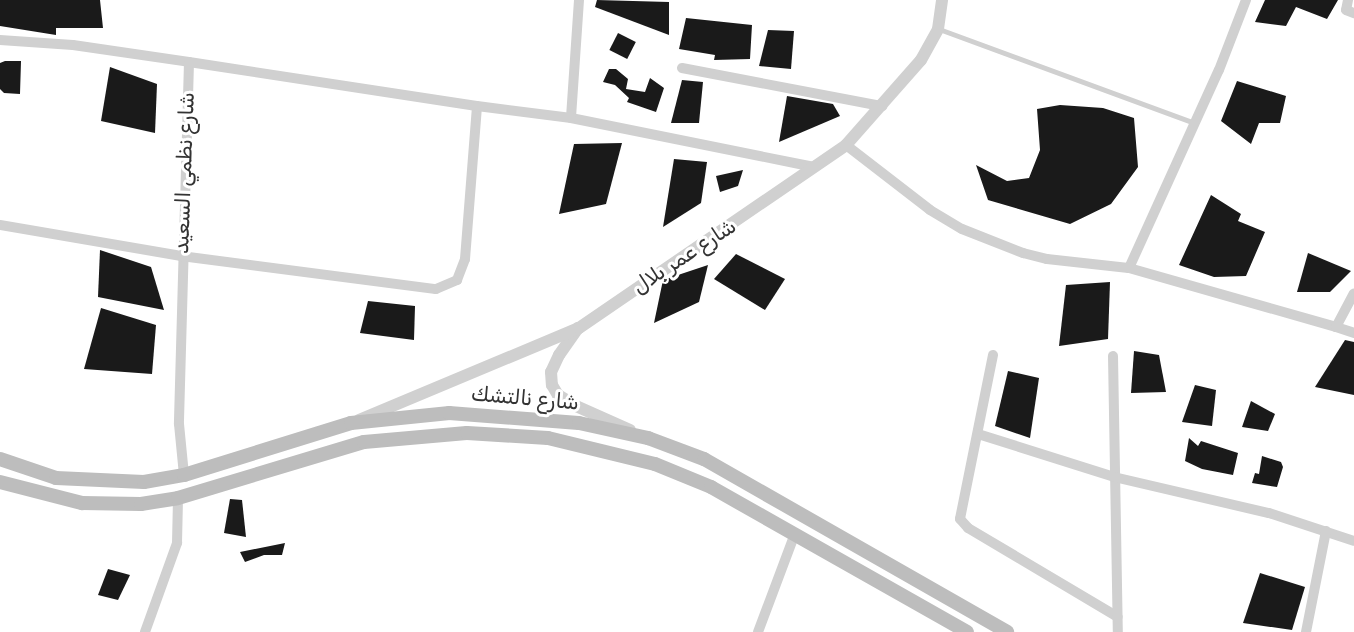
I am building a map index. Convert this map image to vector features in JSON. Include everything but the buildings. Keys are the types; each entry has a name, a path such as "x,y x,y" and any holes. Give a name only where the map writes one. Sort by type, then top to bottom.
{"main road":[{"name":"شارع نالتشك","path":"0,459 28,471 88,482 144,482 184,475 351,423 449,413 487,414 579,423 648,438 731,473 1007,632"},
{"name":"شارع نالتشك","path":"0,482 82,503 141,504 178,498 364,442 447,433 513,434 594,447 655,464 711,487 967,632"}],"street":[{"path":"571,118 579,0"},
{"name":"شارع عمر بلال","path":"351,423 579,327 846,145 921,60 938,28 942,0"},
{"path":"1129,268 1246,0"},
{"path":"1348,0 1346,10 1354,13"},
{"name":"شارع نظمي السعيد","path":"0,40 73,45 189,62 179,424 184,475"},
{"path":"189,62 571,118 814,167"},
{"path":"682,68 882,106"},
{"path":"0,225 182,256 424,290 449,286 457,280 465,259 477,106"},
{"path":"846,145 930,210 990,241 1047,259 1129,268 1354,333"},
{"path":"1336,327 1354,293"},
{"path":"579,327 555,363 552,385 558,395 576,406 648,438"},
{"path":"993,355 978,434 960,507 962,523 1118,617"},
{"path":"1113,356 1118,632"},
{"path":"978,434 1114,477 1269,513 1354,541"},
{"path":"146,632 177,543 178,498"},
{"path":"1306,632 1326,531"},
{"path":"758,632 794,536"}],"lane":[{"path":"938,28 1194,123"}]}
